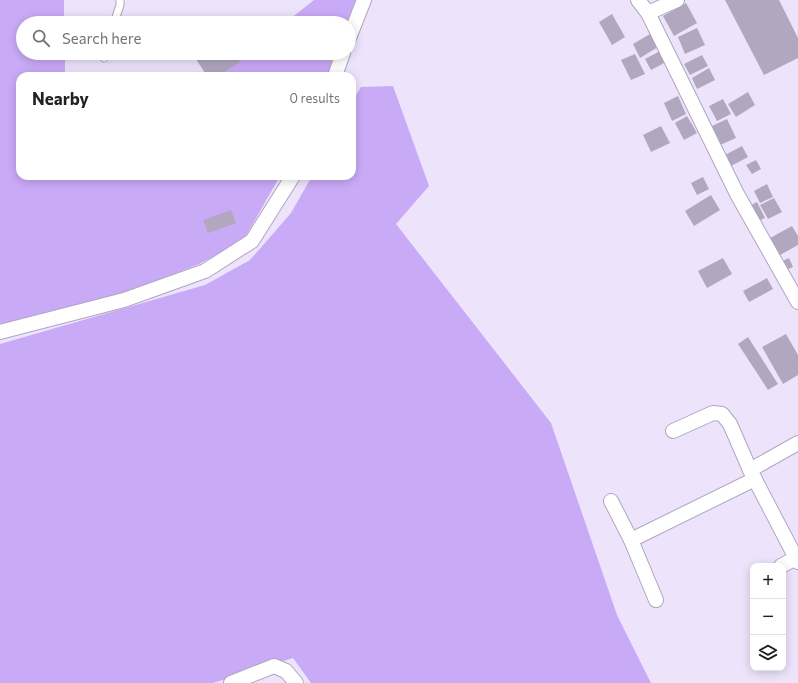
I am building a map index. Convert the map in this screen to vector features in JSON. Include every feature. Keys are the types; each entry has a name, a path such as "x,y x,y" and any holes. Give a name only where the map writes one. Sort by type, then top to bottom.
{"street":[{"path":"356,20 364,0"},
{"path":"638,0 648,13 737,194 798,302"},
{"path":"648,13 677,0"},
{"path":"336,72 341,60"},
{"path":"0,332 124,300 205,270 252,241 290,180"},
{"path":"673,431 713,413 722,414 730,424 753,475 797,559 786,564"},
{"path":"631,540 753,475 798,443"},
{"path":"611,501 631,540 656,600"},
{"path":"231,683 274,666 286,671 296,683"}],"lane":[{"path":"116,16 120,0"}],"shaded area":[{"path":"0,0 64,0 64,16 16,16 16,60 65,60 65,72 16,72 16,180 278,180 243,241 199,264 121,295 0,324"},
{"path":"314,0 356,0 350,16 294,16"},
{"path":"235,60 334,60 329,72 216,72"},
{"path":"393,86 429,186 396,224 551,423 617,615 651,683 311,683 293,658 213,683 0,683 0,344 205,285 250,260 291,213 310,180 356,180 356,95 361,87"}],"building":[{"path":"725,0 779,0 798,38 798,58 764,75"},
{"path":"686,3 697,23 674,36 663,16"},
{"path":"612,14 625,37 612,45 599,22"},
{"path":"697,28 705,45 685,54 678,37"},
{"path":"650,34 658,47 640,58 633,44"},
{"path":"660,51 666,62 651,70 645,59"},
{"path":"635,54 645,74 631,80 621,60"},
{"path":"702,55 708,66 690,75 684,64"},
{"path":"197,60 239,60 240,62 224,72 204,72"},
{"path":"709,68 715,80 697,89 692,78"},
{"path":"748,92 755,105 736,117 728,104"},
{"path":"678,96 686,114 672,121 664,103"},
{"path":"723,99 731,114 717,121 709,106"},
{"path":"687,116 697,133 684,140 675,123"},
{"path":"727,119 736,138 720,145 712,126"},
{"path":"661,126 670,143 651,152 643,135"},
{"path":"742,146 748,157 731,166 725,155"},
{"path":"756,160 761,169 752,174 746,165"},
{"path":"703,177 709,189 697,195 691,183"},
{"path":"767,184 773,197 760,203 754,191"},
{"path":"711,195 720,210 694,226 685,211"},
{"path":"774,198 782,212 768,219 760,205"},
{"path":"757,202 765,218 758,221 751,205"},
{"path":"231,210 236,223 208,233 203,220"},
{"path":"792,226 798,236 798,245 780,255 770,238"},
{"path":"723,258 732,274 707,288 698,271"},
{"path":"789,258 793,267 784,271 780,262"},
{"path":"767,278 773,289 749,302 743,291"},
{"path":"786,334 798,355 798,375 783,384 762,347"},
{"path":"748,337 778,384 768,390 738,344"}]}
